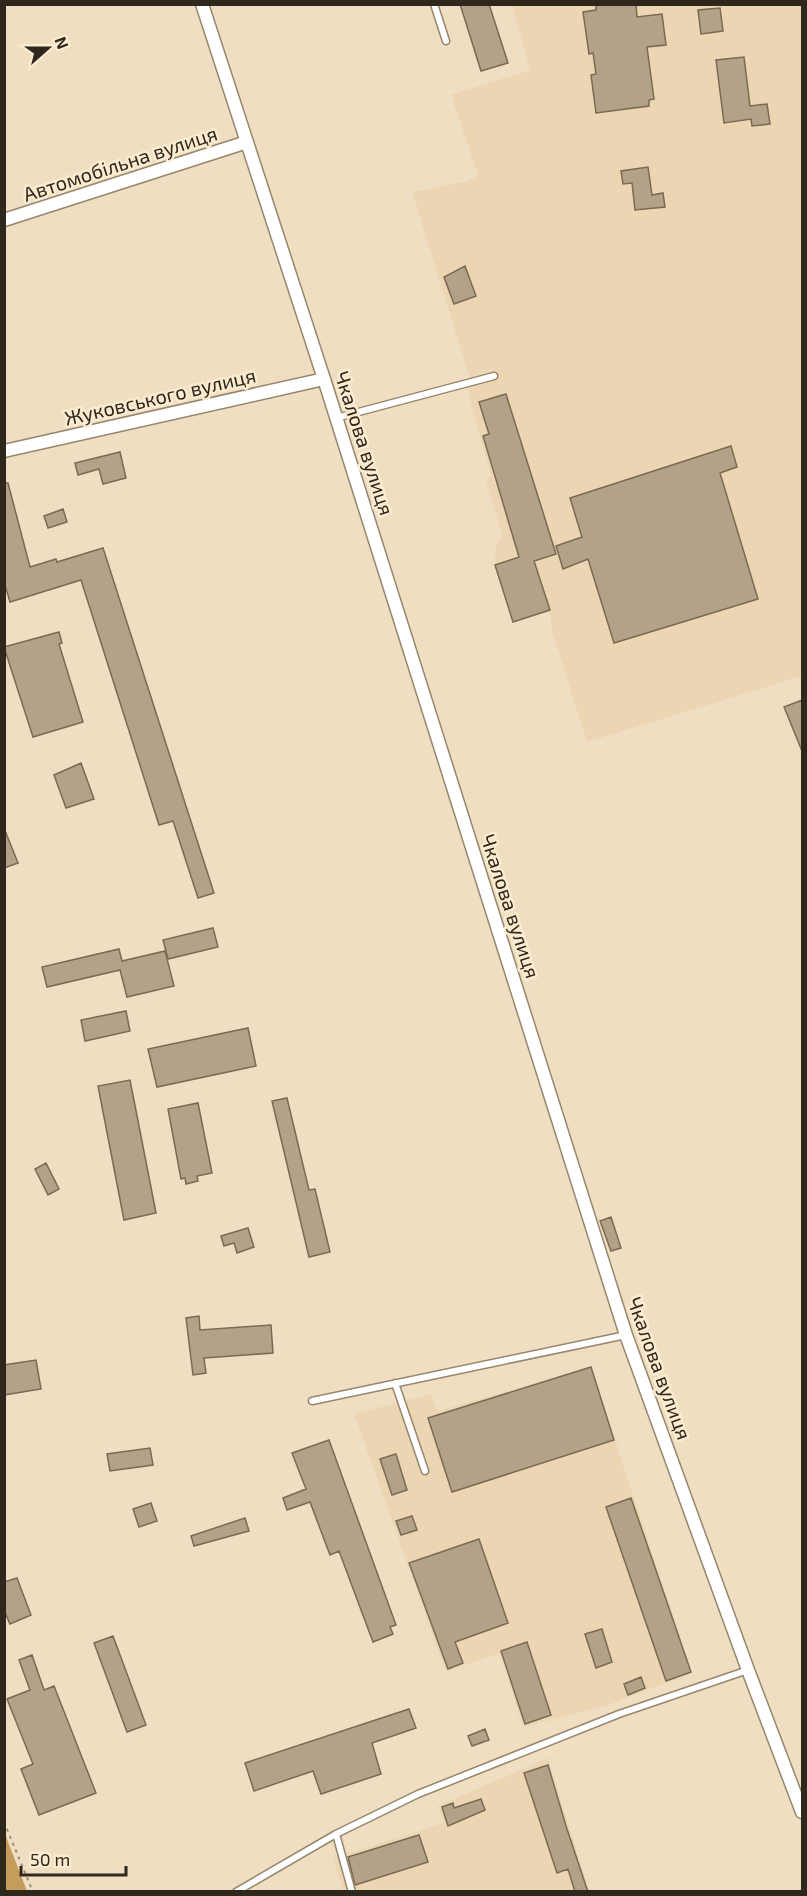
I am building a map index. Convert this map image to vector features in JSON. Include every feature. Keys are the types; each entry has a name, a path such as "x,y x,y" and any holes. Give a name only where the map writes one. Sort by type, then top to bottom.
{"street":[{"name":"Чкалова вулиця","path":"202,4 324,379 626,1335 802,1812"},
{"name":"Автомобільна вулиця","path":"4,220 247,142"},
{"name":"Жуковського вулиця","path":"4,451 324,379"}],"lane":[{"path":"434,4 446,41"},
{"path":"336,418 494,376"},
{"path":"312,1401 626,1335"},
{"path":"395,1383 425,1471"},
{"path":"236,1892 336,1834 418,1794 620,1714 748,1670"},
{"path":"336,1834 352,1892"}],"path":[{"path":"4,1822 33,1892"}],"shaded area":[{"path":"512,5 802,5 802,676 587,742 552,631 550,610 513,622 495,565 496,544 503,538 486,479 491,476 468,392 471,382 412,192 468,181 478,175 451,95 530,70"},
{"path":"591,1367 692,1673 608,1705 523,1727 500,1653 446,1672 354,1414 431,1394 438,1411"},
{"path":"548,1758 589,1891 343,1891 333,1858 444,1823 438,1806"},
{"path":"5,1834 27,1891 5,1891"}],"building":[{"path":"460,4 489,4 508,63 481,71"},
{"path":"596,4 636,4 637,17 662,14 666,45 647,47 654,99 649,100 649,106 596,113 591,75 596,74 593,53 589,54 583,12 596,10"},
{"path":"720,8 723,31 701,34 698,10"},
{"path":"744,57 750,106 767,104 770,124 752,126 751,119 724,123 716,60"},
{"path":"648,167 652,195 663,193 665,207 635,210 632,183 623,184 621,171"},
{"path":"465,266 476,296 454,304 444,277"},
{"path":"506,394 556,554 534,561 550,610 513,622 495,565 519,557 483,436 489,434 479,402"},
{"path":"731,446 737,467 720,473 758,599 614,643 588,559 563,569 556,546 582,537 570,498"},
{"path":"120,452 126,478 103,484 99,469 78,475 75,463"},
{"path":"4,483 8,483 30,567 56,559 57,562 103,548 214,893 198,898 173,821 159,825 81,580 10,602 4,582"},
{"path":"63,509 67,522 48,528 44,516"},
{"path":"59,632 62,643 59,644 83,722 33,737 4,647"},
{"path":"802,700 802,751 784,707"},
{"path":"81,763 94,799 66,808 54,775"},
{"path":"4,828 18,863 4,868"},
{"path":"213,928 218,947 168,959 163,940"},
{"path":"119,949 122,961 165,951 174,986 127,997 120,970 47,987 42,967"},
{"path":"126,1011 130,1031 85,1041 81,1020"},
{"path":"248,1028 256,1066 157,1087 148,1049"},
{"path":"130,1080 156,1213 124,1220 98,1086"},
{"path":"287,1098 309,1190 315,1189 330,1252 309,1257 272,1101"},
{"path":"198,1103 212,1173 197,1176 198,1181 186,1184 185,1178 181,1179 168,1109"},
{"path":"46,1163 59,1189 48,1195 35,1169"},
{"path":"611,1217 621,1248 611,1251 600,1221"},
{"path":"248,1228 254,1247 237,1253 234,1243 224,1246 221,1236"},
{"path":"199,1316 200,1330 271,1325 273,1353 204,1358 206,1373 193,1375 186,1318"},
{"path":"36,1360 41,1389 4,1395 4,1365"},
{"path":"591,1367 614,1440 452,1492 428,1418"},
{"path":"329,1440 396,1625 390,1627 393,1634 373,1642 339,1551 330,1555 310,1502 287,1510 283,1498 306,1489 292,1453"},
{"path":"150,1448 153,1465 110,1471 107,1454"},
{"path":"396,1454 407,1490 392,1495 380,1459"},
{"path":"631,1498 691,1672 666,1681 606,1507"},
{"path":"151,1503 157,1521 139,1527 133,1509"},
{"path":"412,1516 417,1530 401,1535 396,1521"},
{"path":"245,1518 249,1531 194,1546 191,1536"},
{"path":"479,1539 508,1623 455,1642 463,1663 448,1669 409,1563"},
{"path":"17,1578 31,1615 10,1624 4,1610 4,1582"},
{"path":"602,1629 612,1662 596,1668 585,1634"},
{"path":"113,1636 146,1725 127,1732 94,1643"},
{"path":"527,1642 551,1715 525,1724 501,1651"},
{"path":"32,1655 44,1690 54,1686 96,1793 39,1815 21,1769 33,1764 7,1699 30,1690 19,1660"},
{"path":"641,1677 645,1688 628,1695 624,1684"},
{"path":"409,1709 416,1728 372,1743 381,1774 321,1794 313,1771 254,1791 245,1763"},
{"path":"485,1729 489,1740 472,1746 468,1736"},
{"path":"548,1765 588,1892 575,1892 568,1869 557,1873 524,1773"},
{"path":"481,1799 485,1810 448,1826 442,1807 453,1803 454,1808"},
{"path":"419,1835 428,1862 355,1885 348,1857"}]}
